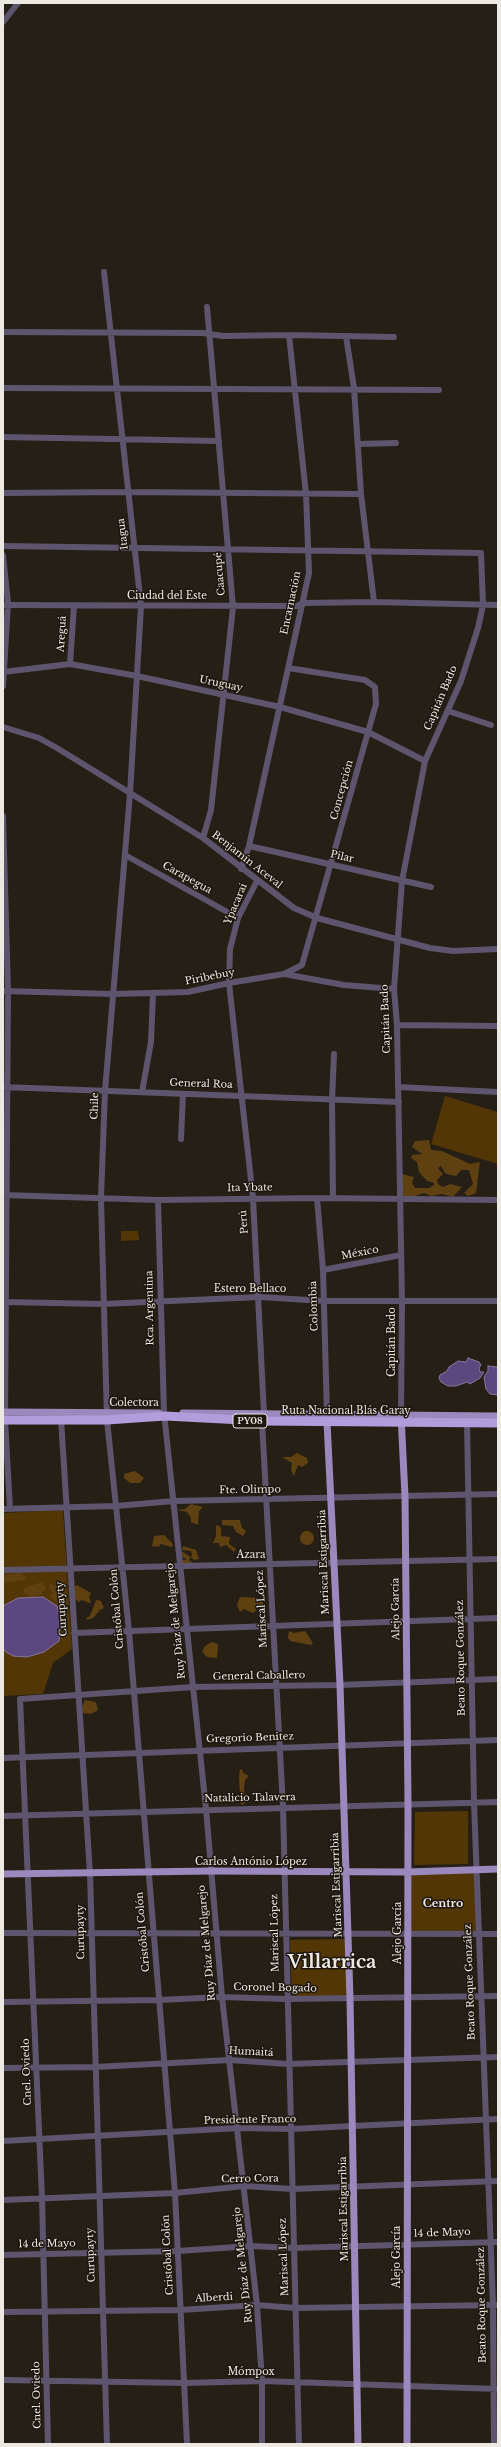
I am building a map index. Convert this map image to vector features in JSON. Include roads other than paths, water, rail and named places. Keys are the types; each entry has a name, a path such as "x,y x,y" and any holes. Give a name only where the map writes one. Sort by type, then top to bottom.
{"highway":[{"name":"Ruta Nacional Blás Garay","path":"4,1416 61,1419 164,1414 263,1418 402,1418 498,1423"}],"main road":[{"name":"Colectora","path":"4,1416 107,1416"},
{"path":"402,1418 498,1416"},
{"name":"Mariscal Estigarribia","path":"327,1418 340,1685 352,2063 358,2444"},
{"name":"Alejo García","path":"402,1418 405,1496 408,1804 407,2444"},
{"name":"Carlos António López","path":"3,1874 90,1874 211,1871 346,1873 498,1869"}],"street":[{"path":"3,22 18,3"},
{"name":"Itagua","path":"104,272 141,606 130,794"},
{"name":"Caacupé","path":"203,838 210,810 233,607 207,307"},
{"path":"3,332 110,332 210,334 223,336 289,335 394,337"},
{"name":"Encarnación","path":"241,870 249,846 303,603 308,573 309,550 306,494 296,388 289,335"},
{"path":"346,336 354,388 366,550 374,602"},
{"path":"3,388 354,388 438,390"},
{"path":"3,437 122,438 219,441"},
{"path":"359,444 396,443"},
{"path":"3,493 128,492 361,494"},
{"path":"3,546 135,550 366,550"},
{"name":"Capitán Bado","path":"366,550 481,553 483,604 461,682 425,761 402,881 399,940 394,989 397,1025 402,1301 402,1418"},
{"path":"3,555 6,605 3,686"},
{"name":"Ciudad del Este","path":"6,605 233,607 297,606 303,603 374,602 498,605"},
{"name":"Areguá","path":"70,664 74,606"},
{"name":"Uruguay","path":"3,672 70,664 137,676 280,707 368,732 425,761"},
{"name":"Concepción","path":"288,668 365,680 375,687 376,704 317,918 302,965"},
{"path":"448,711 491,725"},
{"name":"Benjamín Aceval","path":"3,727 39,738 203,838 241,870 294,908 317,918 399,940 453,951 498,949"},
{"name":"Chile","path":"107,1416 101,1198 105,1091 130,794"},
{"path":"3,816 6,991 4,1087 4,1416 10,1509"},
{"name":"Pilar","path":"249,846 431,887"},
{"name":"Carapegua","path":"125,855 238,918"},
{"name":"Ypacarai","path":"229,983 230,949 238,918 256,881"},
{"path":"284,974 302,965 304,979"},
{"name":"Piribebuy","path":"6,991 113,994 188,992 229,983 284,974 304,979 344,985 394,989"},
{"name":"Perú","path":"229,983 253,1198 260,1297 263,1418"},
{"path":"142,1092 151,1042 153,993"},
{"path":"397,1025 498,1026"},
{"path":"333,1198 332,1100 334,1054"},
{"name":"General Roa","path":"4,1087 398,1102"},
{"path":"398,1087 498,1092"},
{"path":"181,1139 183,1094"},
{"name":"Ita Ybate","path":"5,1195 158,1200 253,1198 498,1200"},
{"name":"Colombia","path":"317,1198 323,1270 327,1418"},
{"name":"Rca. Argentina","path":"158,1200 159,1300 164,1414"},
{"name":"México","path":"323,1270 401,1255"},
{"name":"Estero Bellaco","path":"5,1302 103,1304 159,1300 260,1297 324,1301 498,1302"},
{"name":"Ruy Díaz de Melgarejo","path":"164,1414 206,1809 222,1997 239,2128 257,2305 262,2381 262,2444"},
{"name":"Cristóbal Colón","path":"107,1416 129,1631 175,2193 187,2444"},
{"name":"Mariscal López","path":"263,1418 283,1807 286,1999 291,2129 295,2308 299,2384 299,2444"},
{"name":"Curupayty","path":"61,1419 65,1508 79,1694 90,1874 97,2137 108,2444"},
{"name":"Beato Roque González","path":"467,1422 472,1741 478,1934 490,2242 495,2305 496,2389 494,2444"},
{"name":"Fte. Olimpo","path":"3,1509 116,1506 174,1501 498,1494"},
{"name":"Azara","path":"3,1570 498,1559"},
{"path":"74,1632 129,1631 186,1627 273,1626 498,1618"},
{"name":"General Caballero","path":"20,1699 193,1687 277,1687 498,1680"},
{"name":"Cnel. Oviedo","path":"20,1699 40,2139 46,2312 48,2444"},
{"name":"Gregorio Benitez","path":"3,1758 498,1740"},
{"name":"Natalicio Talavera","path":"3,1816 206,1809 498,1802"},
{"path":"3,1933 91,1935 216,1933 348,1935 498,1934"},
{"name":"Coronel Bogado","path":"3,2002 159,2000 222,1997 286,1999 498,1996"},
{"name":"Humaitá","path":"3,2068 95,2067 230,2060 288,2064 498,2057"},
{"name":"Presidente Franco","path":"3,2141 239,2128 291,2129 408,2122 498,2119"},
{"name":"Cerro Cora","path":"3,2200 99,2194 175,2193 245,2186 292,2188 498,2181"},
{"name":"14 de Mayo","path":"3,2255 178,2251 251,2246 294,2248 498,2242"},
{"name":"Alberdi","path":"3,2312 181,2310 257,2305 295,2308 495,2305"},
{"name":"Mómpox","path":"3,2380 184,2383 262,2381 299,2384 357,2384 407,2387 496,2389"}],"district":[{"name":"Centro","path":"443,1904"},
{"name":"Villarrica","path":"332,1963"}]}
